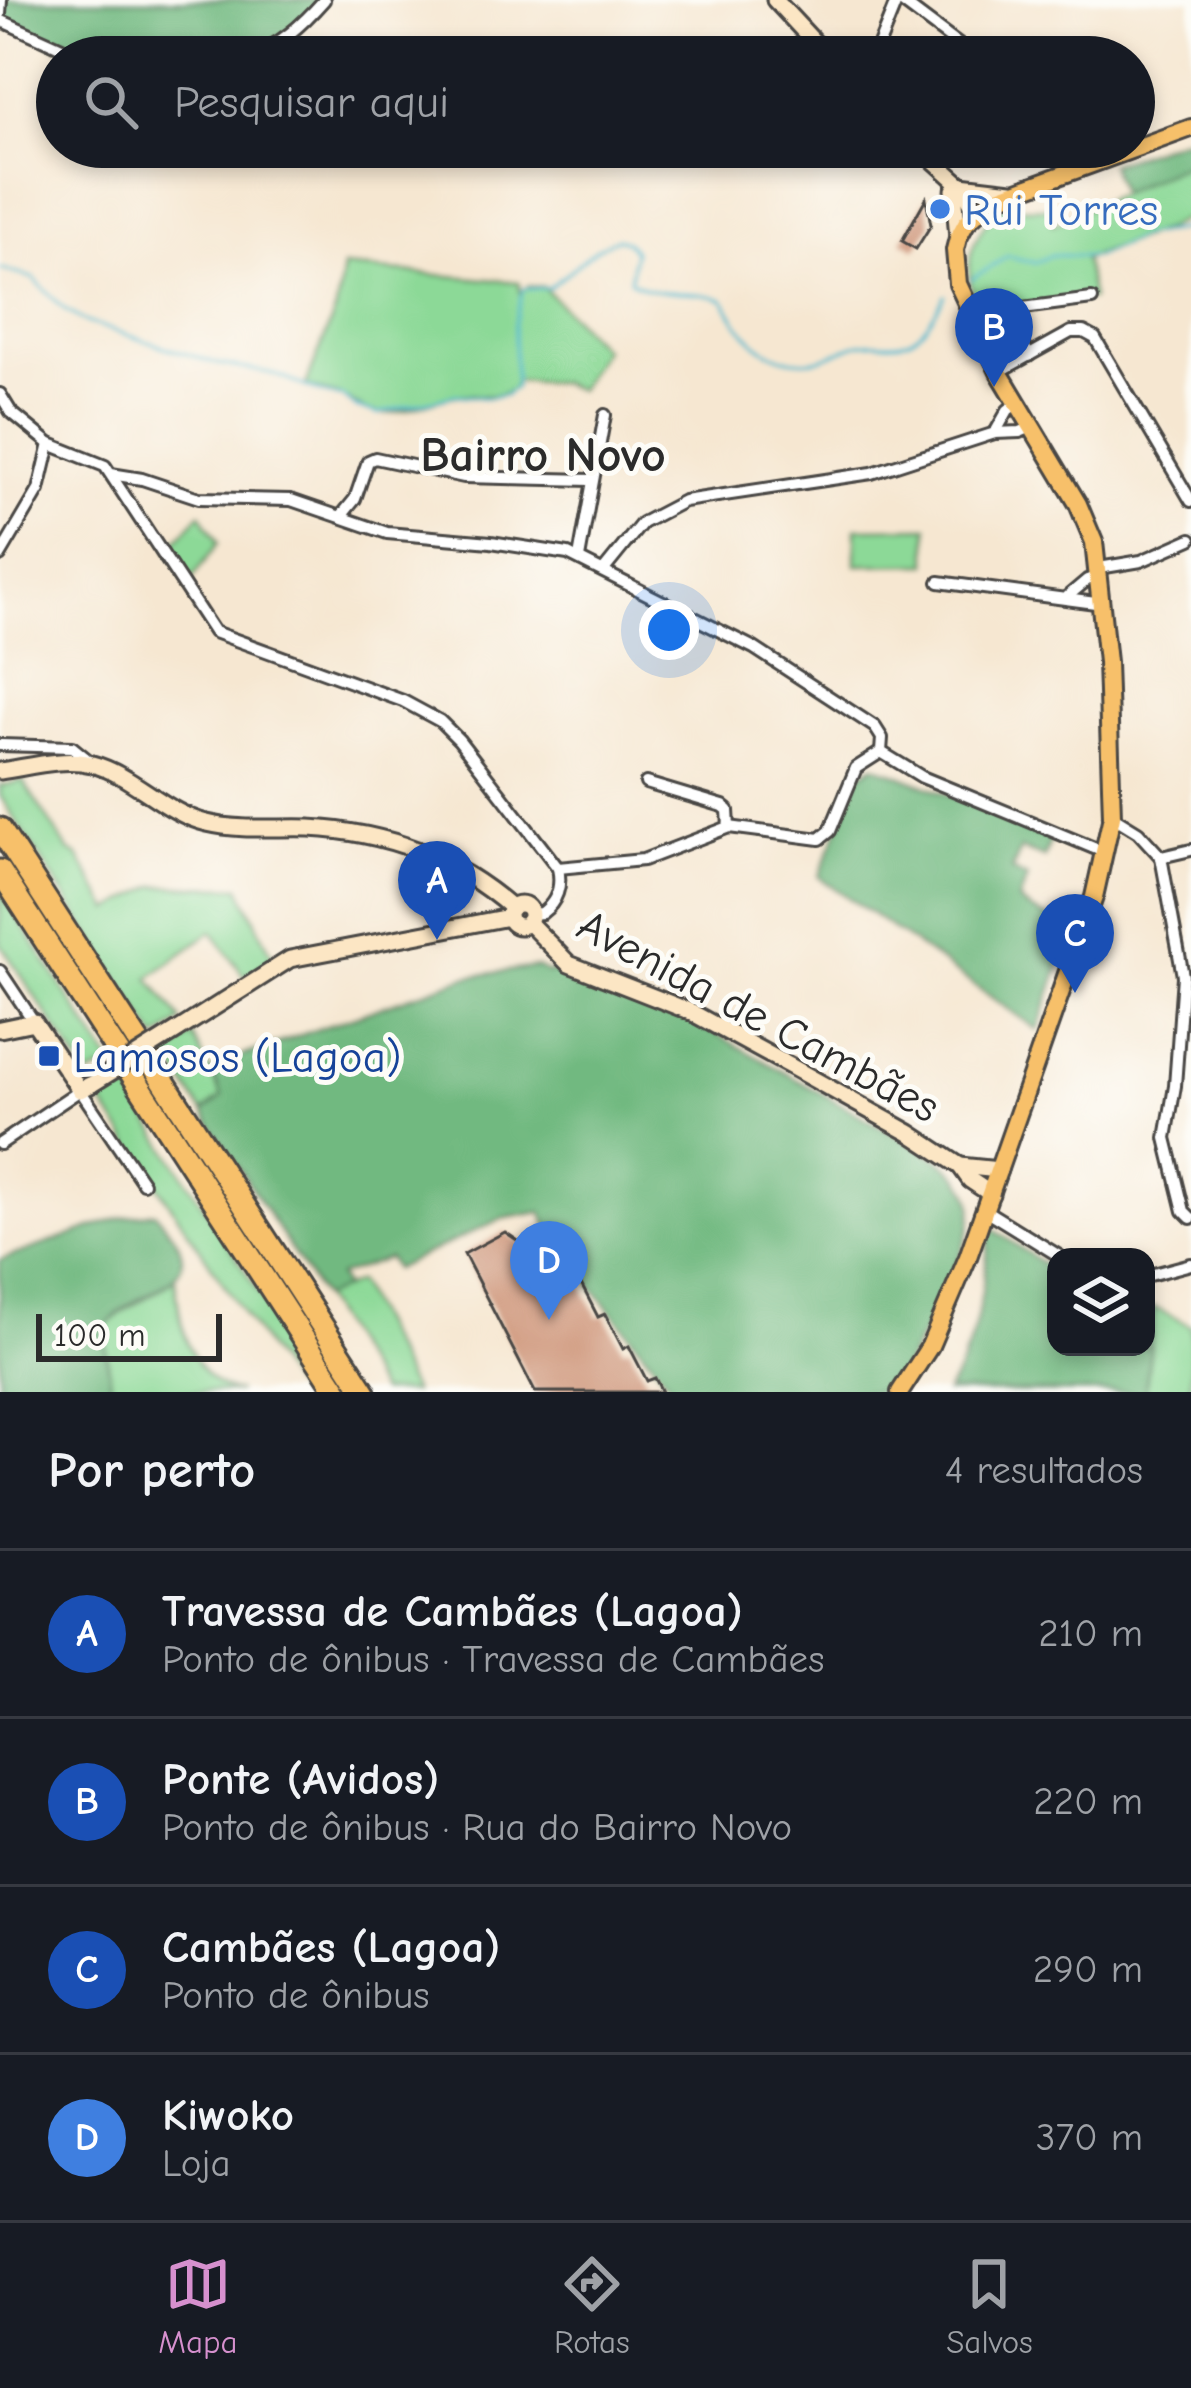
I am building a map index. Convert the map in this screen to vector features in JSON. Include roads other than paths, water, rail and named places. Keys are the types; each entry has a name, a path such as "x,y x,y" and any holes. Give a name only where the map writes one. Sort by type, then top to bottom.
{"highway":[{"path":"0,829 364,1392"},
{"path":"0,871 338,1392"}],"main road":[{"path":"1155,141 1191,128"},
{"path":"900,1392 948,1311 1094,897 1112,816 1103,604 1089,527 963,302 955,266 958,238 976,212 1012,191 1077,168"}],"street":[{"path":"1,0 0,17 39,36"},
{"path":"288,36 324,0"},
{"path":"776,0 809,36"},
{"path":"883,36 898,0 947,36"},
{"path":"940,168 976,212"},
{"path":"958,188 1012,191"},
{"path":"958,188 958,238"},
{"path":"1029,356 1013,322 1023,308 1092,299"},
{"path":"999,372 1071,332 1095,338 1191,501"},
{"path":"0,394 11,412 50,444 99,461 111,474 214,632 403,701 440,721 477,760 558,868 560,881 553,901 529,918"},
{"path":"995,433 1008,410 1018,404"},
{"path":"579,558 604,415"},
{"path":"604,570 642,523 684,501 872,473 995,433 1032,427"},
{"path":"0,556 39,490 50,444"},
{"path":"342,515 355,499 368,461 375,458 464,477 591,479"},
{"path":"111,474 199,498 271,497 396,535 507,543 579,558 754,648 808,682 875,727 882,738 881,752"},
{"path":"1068,596 1099,572 1141,561 1191,538"},
{"path":"939,582 1103,604"},
{"path":"0,745 71,747 93,764"},
{"path":"558,868 643,860 729,827 820,839 830,831 856,768 881,752"},
{"path":"881,752 922,777 1106,853"},
{"path":"5,771 93,764"},
{"name":"Avenida de Cambães","path":"93,764 178,812 208,823 343,831 421,849 463,870 511,912 515,925 529,918 568,964 689,1012 890,1122 960,1166 988,1202"},
{"path":"646,783 723,806 728,810 729,827"},
{"path":"1112,816 1138,832 1161,857 1183,976 1166,1138 1184,1211 1191,1218"},
{"path":"1161,857 1191,850"},
{"path":"0,1144 290,959 511,912"},
{"path":"0,971 86,1087 143,1183"},
{"path":"0,1029 34,1022"},
{"name":"Avenida de Cambães","path":"960,1166 999,1170"},
{"path":"988,1202 1049,1248"},
{"path":"1155,1274 1191,1264"}],"waterway":[{"path":"972,279 1008,256 1035,263 1051,255 1095,257 1143,236 1191,228"},
{"path":"0,269 33,278 65,310 86,322 218,364 270,373 343,397 377,414 456,395 505,395 515,387 514,325 523,289 549,288 617,238 634,251 630,280 652,290 724,300 750,338 788,359 820,359 860,344 911,339 945,295"}],"place":[{"name":"Rui Torres","path":"940,209"},
{"name":"Ponte (Avidos)","path":"994,387"},
{"name":"Travessa de Cambães (Lagoa)","path":"437,940"},
{"name":"Cambães (Lagoa)","path":"1075,993"},
{"name":"Lamosos (Lagoa)","path":"49,1056"},
{"name":"Kiwoko","path":"549,1320"}],"district":[{"name":"Bairro Novo","path":"543,454"}]}
